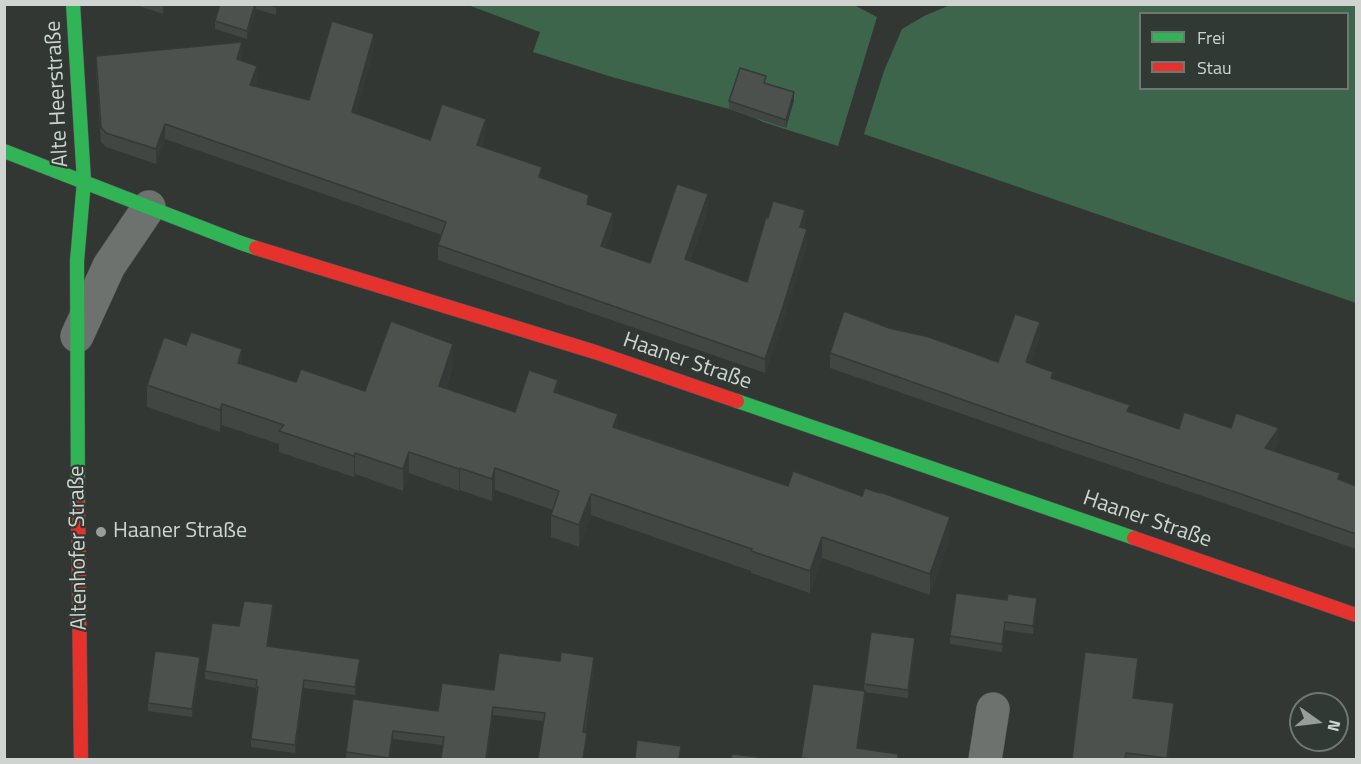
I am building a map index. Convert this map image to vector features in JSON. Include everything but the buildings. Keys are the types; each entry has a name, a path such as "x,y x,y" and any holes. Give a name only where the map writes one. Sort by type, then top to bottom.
{"main road":[{"name":"Alte Heerstraße","path":"73,4 84,181"},
{"name":"Haaner Straße","path":"4,151 241,243 595,352 1356,615"},
{"name":"Altenhofer Straße","path":"81,759 77,261 84,181"}],"street":[{"name":"Altenhofer Straße","path":"77,336 109,266 149,207"},
{"path":"985,759 993,709"}],"green space":[{"path":"852,4 877,17 838,146 729,109 612,77 533,52 540,32 468,5"},
{"path":"950,5 1356,5 1356,303 864,134 884,71 902,29"}],"traffic: fast":[{"path":"73,4 84,181 77,261 78,504"},
{"path":"4,151 256,248"},
{"path":"737,401 1134,538"}],"traffic: jam":[{"path":"256,248 595,352 737,401"},
{"path":"78,504 81,760"},
{"path":"1134,538 1356,615"}],"place":[{"name":"Haaner Straße","path":"101,532"}]}
